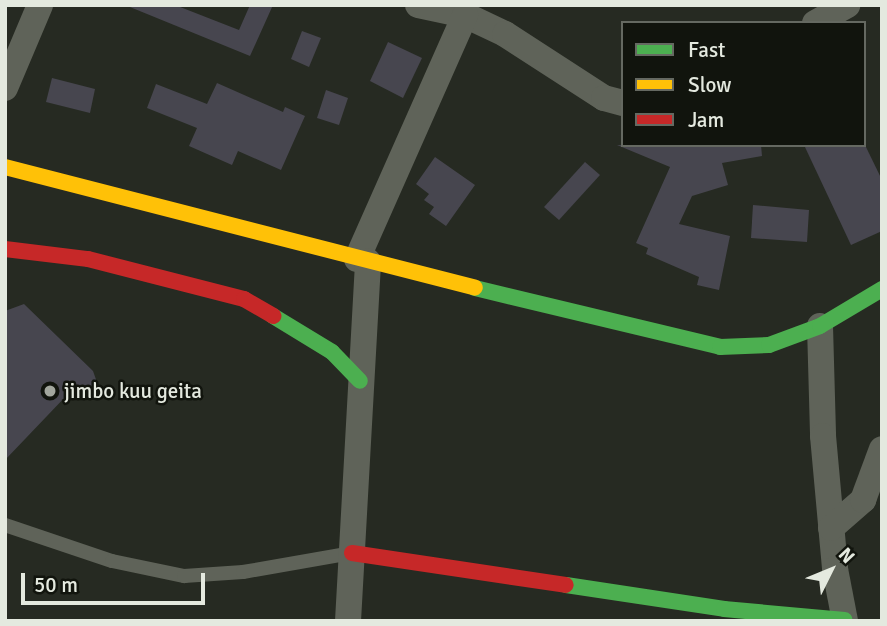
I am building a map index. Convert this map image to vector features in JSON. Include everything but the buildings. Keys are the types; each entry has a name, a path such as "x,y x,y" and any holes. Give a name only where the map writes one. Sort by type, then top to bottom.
{"street":[{"path":"5,88 40,5"},
{"path":"418,5 464,15 527,45 604,98 621,102"},
{"path":"819,21 846,5"},
{"path":"348,621 360,381 362,261 464,15"},
{"path":"5,167 362,261 720,347 769,345 820,326 882,289"},
{"path":"5,249 88,259 244,299 331,352 360,381"},
{"path":"352,553 724,609 845,621 831,528 820,326"},
{"path":"831,528 863,500 882,449"}],"lane":[{"path":"5,525 100,558 184,576 243,572 352,553"}],"traffic: fast":[{"path":"475,288 720,347 769,345 820,326 882,289"},
{"path":"273,316 332,352 360,381"},
{"path":"566,585 724,609 845,620"}],"traffic: slow":[{"path":"5,167 475,288"}],"traffic: jam":[{"path":"5,249 88,259 244,299 273,316"},
{"path":"352,553 566,585"}],"place":[{"name":"jimbo kuu geita","path":"50,391"}]}
